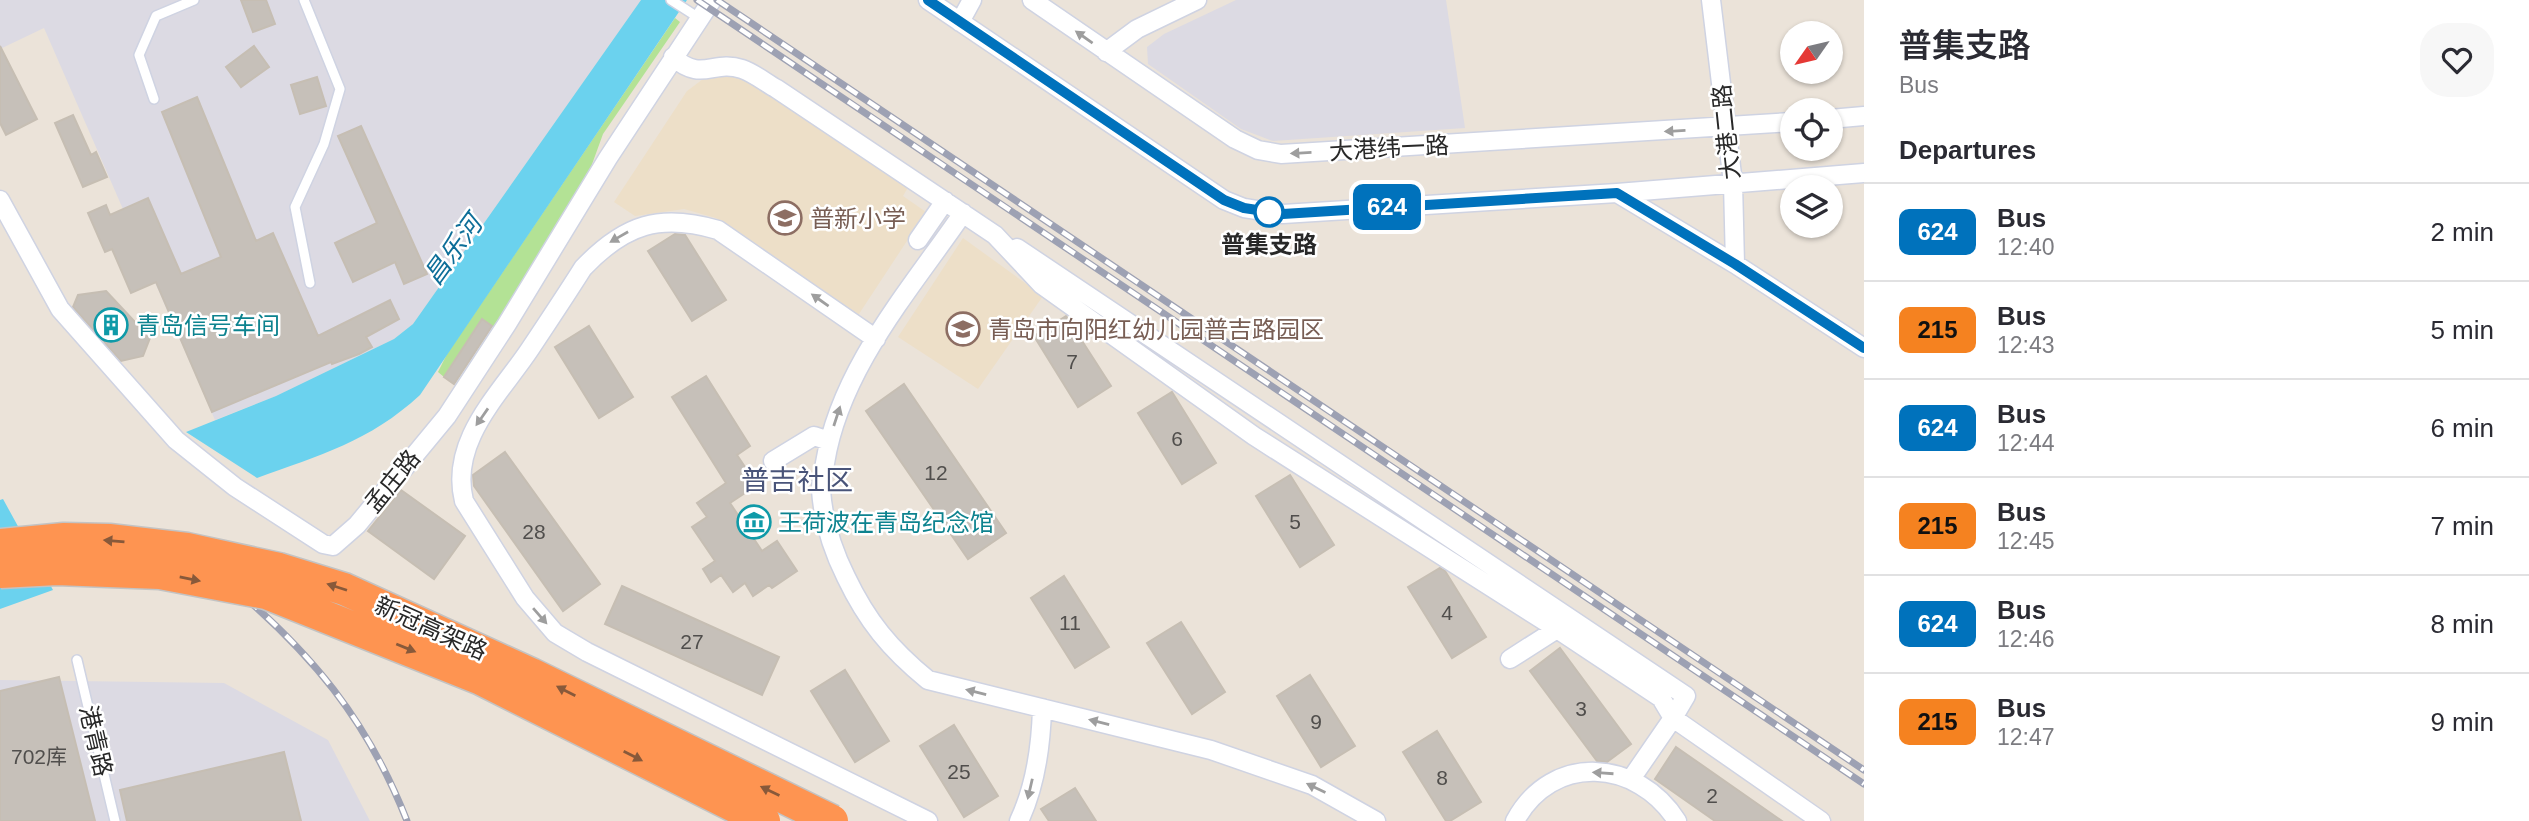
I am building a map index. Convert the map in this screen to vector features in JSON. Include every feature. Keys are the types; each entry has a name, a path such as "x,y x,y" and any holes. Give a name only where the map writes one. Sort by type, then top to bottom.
{"highway":[{"name":"新冠高架路","path":"0,545 64,539 108,540 187,549 279,569 344,589 520,668 832,821"},
{"name":"新冠高架路","path":"0,572 57,569 160,573 266,593 481,679 764,821"}],"street":[{"name":"孟庄路","path":"0,201 60,309 176,440 235,487 323,544 333,546 356,525 447,416 673,57 712,0"},
{"path":"928,0 1224,200 1244,208 1283,214 1617,193 1864,173"},
{"path":"960,22 972,0"},
{"name":"大港纬一路","path":"1032,0 1235,139 1258,150 1281,154 1780,123"},
{"path":"1106,52 1137,29 1197,0"},
{"name":"大港二路","path":"1712,0 1733,183 1735,264"},
{"path":"673,57 685,68 699,72 720,67 741,68 963,213 1686,696 1631,779"},
{"path":"1843,118 1864,116"},
{"path":"1617,193 1735,264 1864,348"},
{"path":"918,240 944,201"},
{"path":"963,213 876,339 844,394 829,441 821,489 835,555 860,607 892,651 928,680 1211,750 1312,785 1376,821"},
{"path":"876,339 718,230 690,222 659,222 631,230 606,244 583,268 475,427 460,475 461,489 464,501 525,598 555,633 587,652 928,821"},
{"path":"995,235 1042,285 1254,436 1661,698 1673,718 1821,821"},
{"path":"773,461 814,436 829,441"},
{"path":"1510,659 1557,629"},
{"path":"1019,821 1027,804 1041,746 1042,708"},
{"path":"1515,821 1523,806 1547,785 1577,773 1609,772 1639,782 1665,802 1677,821"}],"lane":[{"path":"154,99 139,55 156,16 194,0"},
{"path":"304,0 340,89 324,144 295,207 310,283"},
{"path":"671,0 699,18"},
{"name":"港青路","path":"77,660 115,821"}],"shaded area":[{"path":"0,0 641,0 413,324 394,339 276,396 215,420 44,28 0,49"},
{"path":"1236,0 1446,0 1465,128 1273,141 1241,129 1148,64 1147,47 1164,34"},
{"path":"741,73 910,184 903,196 926,212 857,317 716,218 684,209 635,216 614,202 687,91 707,76"},
{"path":"963,238 1043,296 978,389 898,337"},
{"path":"0,680 224,683 328,740 370,821 0,821"}],"green space":[{"path":"675,18 680,22 603,134 591,167 495,328 482,319 444,377 438,372 447,354"}],"water":[{"path":"641,0 687,0 420,395 382,425 363,436 257,478 186,432 276,396 394,339 413,324"},
{"path":"3,499 53,590 0,609 0,500"}],"building":[{"path":"241,0 266,0 275,24 253,32"},
{"path":"0,46 37,119 6,135 0,123"},
{"path":"254,46 269,67 241,87 226,67"},
{"path":"317,77 326,106 300,114 291,85"},
{"path":"197,97 256,241 273,233 318,336 390,300 399,319 366,337 372,347 359,354 332,364 331,362 212,412 156,282 131,293 112,249 105,252 88,213 106,205 110,215 148,198 181,274 221,257 162,112"},
{"path":"73,115 91,155 96,152 107,177 83,187 55,123"},
{"path":"361,126 427,274 404,284 395,262 353,282 335,243 377,223 338,136"},
{"path":"675,234 685,235 726,300 692,321 648,251"},
{"name":"青岛信号车间","path":"106,291 150,338 143,356 121,361 73,307 78,295"},
{"path":"1066,316 1111,386 1078,407 1034,336"},
{"path":"482,319 492,326 454,384 444,377"},
{"path":"589,326 633,397 599,418 555,347"},
{"path":"706,376 750,446 737,455 757,485 730,503 762,551 777,541 797,571 772,588 769,585 753,596 745,583 733,592 721,575 711,582 703,569 715,561 692,527 707,517 697,503 726,483 672,397"},
{"path":"904,384 1006,533 968,559 866,411"},
{"path":"1172,392 1216,463 1182,484 1138,413"},
{"path":"505,452 600,584 563,611 474,486 473,475"},
{"path":"1290,475 1334,545 1300,567 1256,496"},
{"path":"401,490 465,536 434,579 368,531"},
{"path":"1440,568 1445,571 1486,637 1452,658 1408,587"},
{"path":"1064,576 1109,647 1075,668 1031,598"},
{"path":"622,586 779,657 762,695 605,624"},
{"path":"1181,622 1225,692 1192,714 1147,643"},
{"path":"1560,648 1631,744 1607,762 1597,761 1530,671"},
{"path":"845,670 889,741 855,762 811,691"},
{"path":"1310,675 1355,746 1321,767 1277,696"},
{"path":"59,677 95,821 0,821 0,691"},
{"path":"954,725 998,796 964,817 920,746"},
{"path":"1437,731 1481,802 1450,821 1446,821 1403,752"},
{"path":"1676,747 1782,821 1715,821 1655,779"},
{"path":"284,752 301,821 127,821 120,790"},
{"path":"1075,788 1096,821 1049,821 1041,809"}],"railway":[{"path":"697,0 1864,784"},
{"path":"717,0 1864,770"},
{"path":"228,583 285,635 334,690 374,750 407,821"}],"bus line":[{"name":"624","path":"928,0 1224,200 1244,208 1283,214 1617,193 1735,264 1864,348"}],"place":[{"name":"普集支路","path":"1269,212"},
{"name":"普新小学","path":"785,218"},
{"name":"青岛信号车间","path":"111,325"},
{"name":"青岛市向阳红幼儿园普吉路园区","path":"963,329"},
{"name":"王荷波在青岛纪念馆","path":"754,522"}],"district":[{"name":"普吉社区","path":"797,480"}],"water label":[{"name":"昌乐河","path":"453,250"}]}
